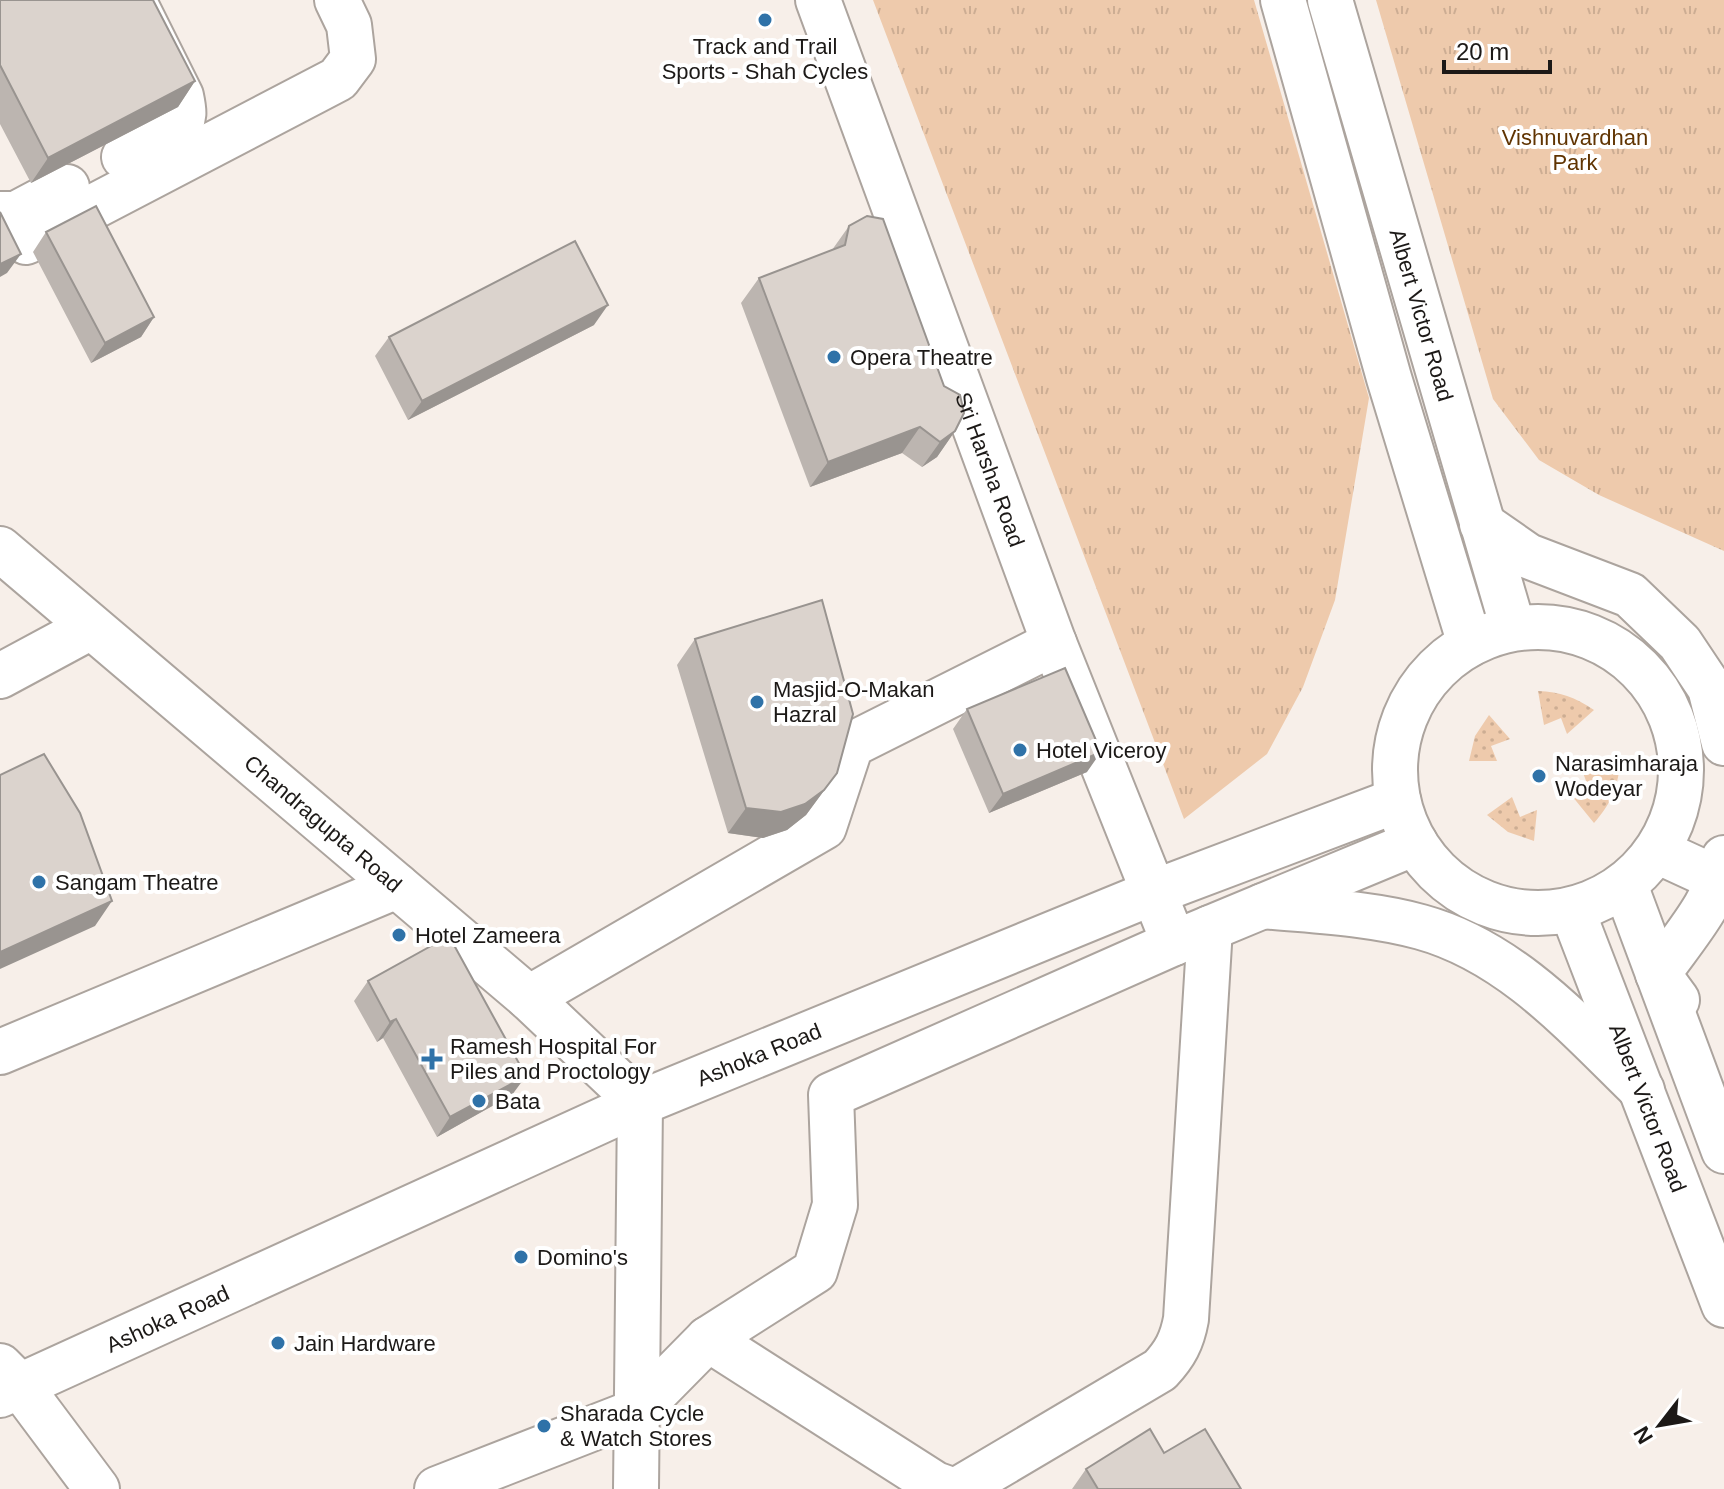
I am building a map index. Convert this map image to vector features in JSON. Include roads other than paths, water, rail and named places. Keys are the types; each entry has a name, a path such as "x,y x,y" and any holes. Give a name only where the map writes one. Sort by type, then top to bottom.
{"main road":[{"path":"13,228 16,214 176,130 183,122 181,96 133,0"},
{"path":"13,228 338,79 353,59 349,25 337,0"},
{"name":"Sri Harsha Road","path":"818,0 1054,643 1152,893 1192,935"},
{"path":"1283,0 1389,378 1470,644"},
{"name":"Albert Victor Road","path":"1330,0 1513,628"},
{"path":"1482,524 1528,556 1630,595 1680,643 1710,688 1724,743"},
{"name":"Chandragupta Road","path":"0,549 529,998 640,1103"},
{"path":"0,676 91,627"},
{"path":"1513,628 1561,628 1606,644 1644,673 1670,714 1681,760 1677,807 1657,851 1625,885 1600,901 1572,910 1527,914 1483,903 1444,878 1415,843 1398,800 1395,754 1408,709 1433,671 1470,644 1513,628"},
{"path":"529,998 824,827 851,745 1054,643"},
{"name":"Ashoka Road","path":"7,1382 640,1103 1152,893 1398,800"},
{"path":"437,1489 637,1411 708,1339 815,1271 835,1205 831,1095 1192,935 1415,843"},
{"path":"1657,851 1722,869 1696,921 1658,974"},
{"path":"1625,885 1724,1151"},
{"path":"0,1052 397,886"},
{"path":"1263,906 1346,914 1422,927 1485,954 1532,986 1642,1090"},
{"name":"Albert Victor Road","path":"1572,910 1724,1305"},
{"path":"959,1489 1160,1370 1174,1356 1182,1339 1186,1319 1192,935"},
{"path":"1658,974 1698,1029 1724,1095"},
{"path":"636,1489 640,1103"},
{"path":"708,1339 935,1484 949,1489"},
{"path":"7,1382 97,1489"}],"place":[{"name":"Track and Trail Sports - Shah Cycles","path":"765,20"},
{"name":"Opera Theatre","path":"834,357"},
{"name":"Masjid-O-Makan Hazral","path":"757,702"},
{"name":"Hotel Viceroy","path":"1020,750"},
{"name":"Narasimharaja Wodeyar","path":"1539,776"},
{"name":"Sangam Theatre","path":"39,882"},
{"name":"Hotel Zameera","path":"399,935"},
{"name":"Ramesh Hospital For Piles and Proctology","path":"432,1059"},
{"name":"Bata","path":"479,1101"},
{"name":"Domino's","path":"521,1257"},
{"name":"Jain Hardware","path":"278,1343"},
{"name":"Sharada Cycle & Watch Stores","path":"544,1426"}],"park label":[{"name":"Vishnuvardhan Park","path":"1575,150"}]}
